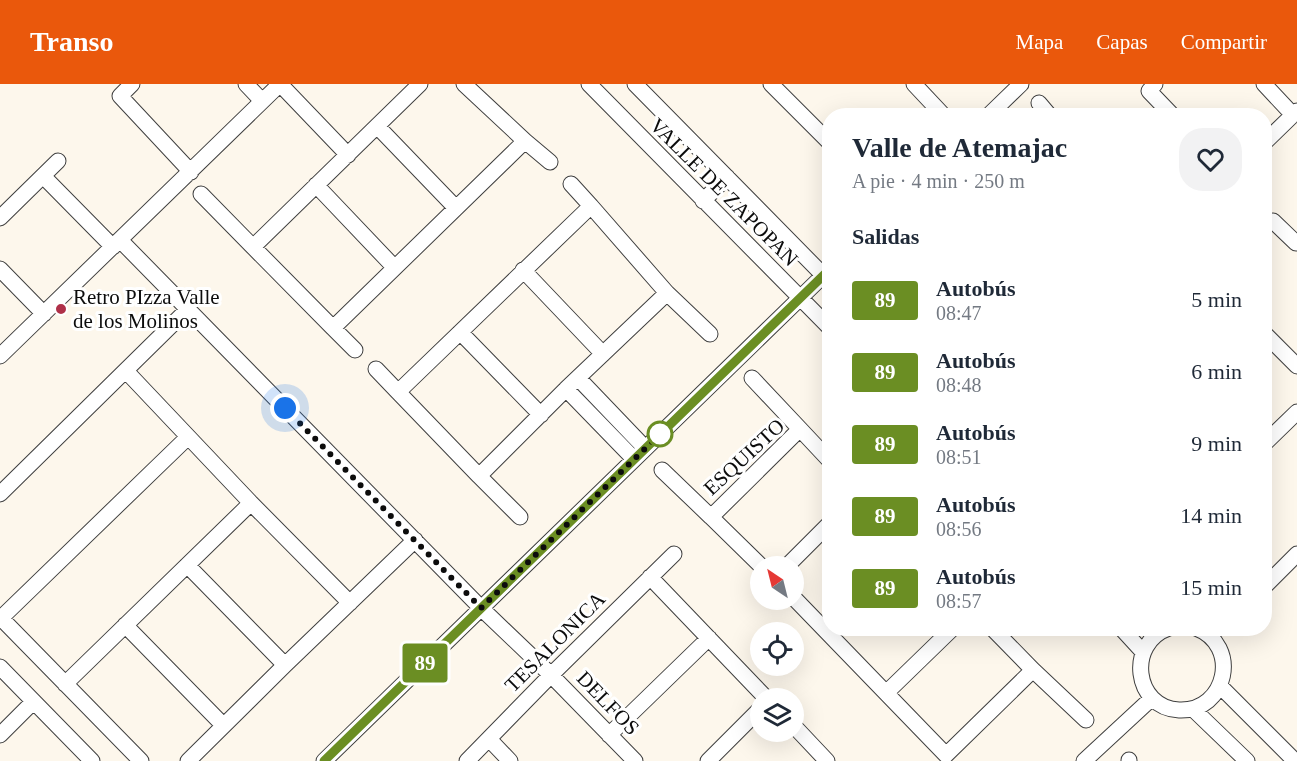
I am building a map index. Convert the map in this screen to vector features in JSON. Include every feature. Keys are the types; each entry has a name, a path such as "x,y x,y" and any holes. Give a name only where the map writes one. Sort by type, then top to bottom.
{"street":[{"path":"132,84 120,96 191,172"},
{"path":"246,84 262,101"},
{"path":"0,356 280,84 348,155"},
{"path":"253,247 420,84"},
{"path":"464,84 550,162"},
{"name":"VALLE DE ZAPOPAN","path":"589,84 822,320"},
{"name":"VALLE DE ZAPOPAN","path":"635,84 822,270"},
{"path":"771,84 822,135"},
{"path":"914,84 936,108"},
{"path":"996,108 1021,84"},
{"path":"1264,84 1295,113 1272,135"},
{"path":"1149,86 1167,108"},
{"path":"1039,103 1043,108"},
{"path":"377,126 455,207"},
{"path":"333,328 525,141"},
{"path":"0,218 58,161"},
{"name":"DELFOS","path":"43,176 188,309 481,608 551,675 635,761"},
{"path":"703,201 727,177"},
{"path":"571,184 667,293 710,334"},
{"path":"316,185 394,267"},
{"path":"201,194 355,350"},
{"path":"398,392 591,206"},
{"path":"1273,220 1297,243"},
{"path":"0,269 44,314"},
{"path":"523,270 603,354"},
{"path":"324,761 800,298 822,279"},
{"path":"479,476 667,293"},
{"path":"0,494 188,309"},
{"path":"460,332 541,415"},
{"path":"1272,341 1297,366"},
{"path":"376,369 520,517"},
{"path":"126,371 350,603"},
{"path":"578,378 639,454"},
{"path":"752,378 800,429"},
{"path":"566,389 639,454"},
{"path":"1272,436 1297,412"},
{"name":"ESQUISTO","path":"751,556 711,517 800,429 822,452"},
{"path":"141,761 0,618 188,437"},
{"path":"662,470 711,517"},
{"path":"66,684 251,503"},
{"path":"797,556 822,531"},
{"path":"189,761 223,725 415,540"},
{"name":"TESALONICA","path":"467,761 674,554"},
{"path":"1272,579 1297,554"},
{"path":"187,565 285,665"},
{"path":"650,577 757,688"},
{"path":"804,607 822,623"},
{"path":"125,626 223,725"},
{"path":"835,636 943,758 1034,670"},
{"path":"886,693 945,636"},
{"path":"1000,636 1086,720"},
{"path":"1128,636 1143,652"},
{"path":"1155,636 1143,652 1140,668 1143,685 1152,698 1164,707 1179,710 1193,709 1209,700 1220,686 1224,670 1218,636"},
{"path":"609,735 709,638"},
{"path":"0,667 92,761"},
{"path":"1220,686 1295,761"},
{"path":"1084,761 1152,698"},
{"path":"0,735 33,702"},
{"path":"1193,709 1247,761"},
{"path":"708,761 750,719"},
{"path":"804,737 826,761"},
{"path":"489,739 510,761"}],"bus line":[{"name":"89","path":"324,761 822,277"}],"place":[{"name":"Retro PIzza Valle de los Molinos","path":"61,309"}],"route":[{"path":"285,408 481,608 660,434"}]}
